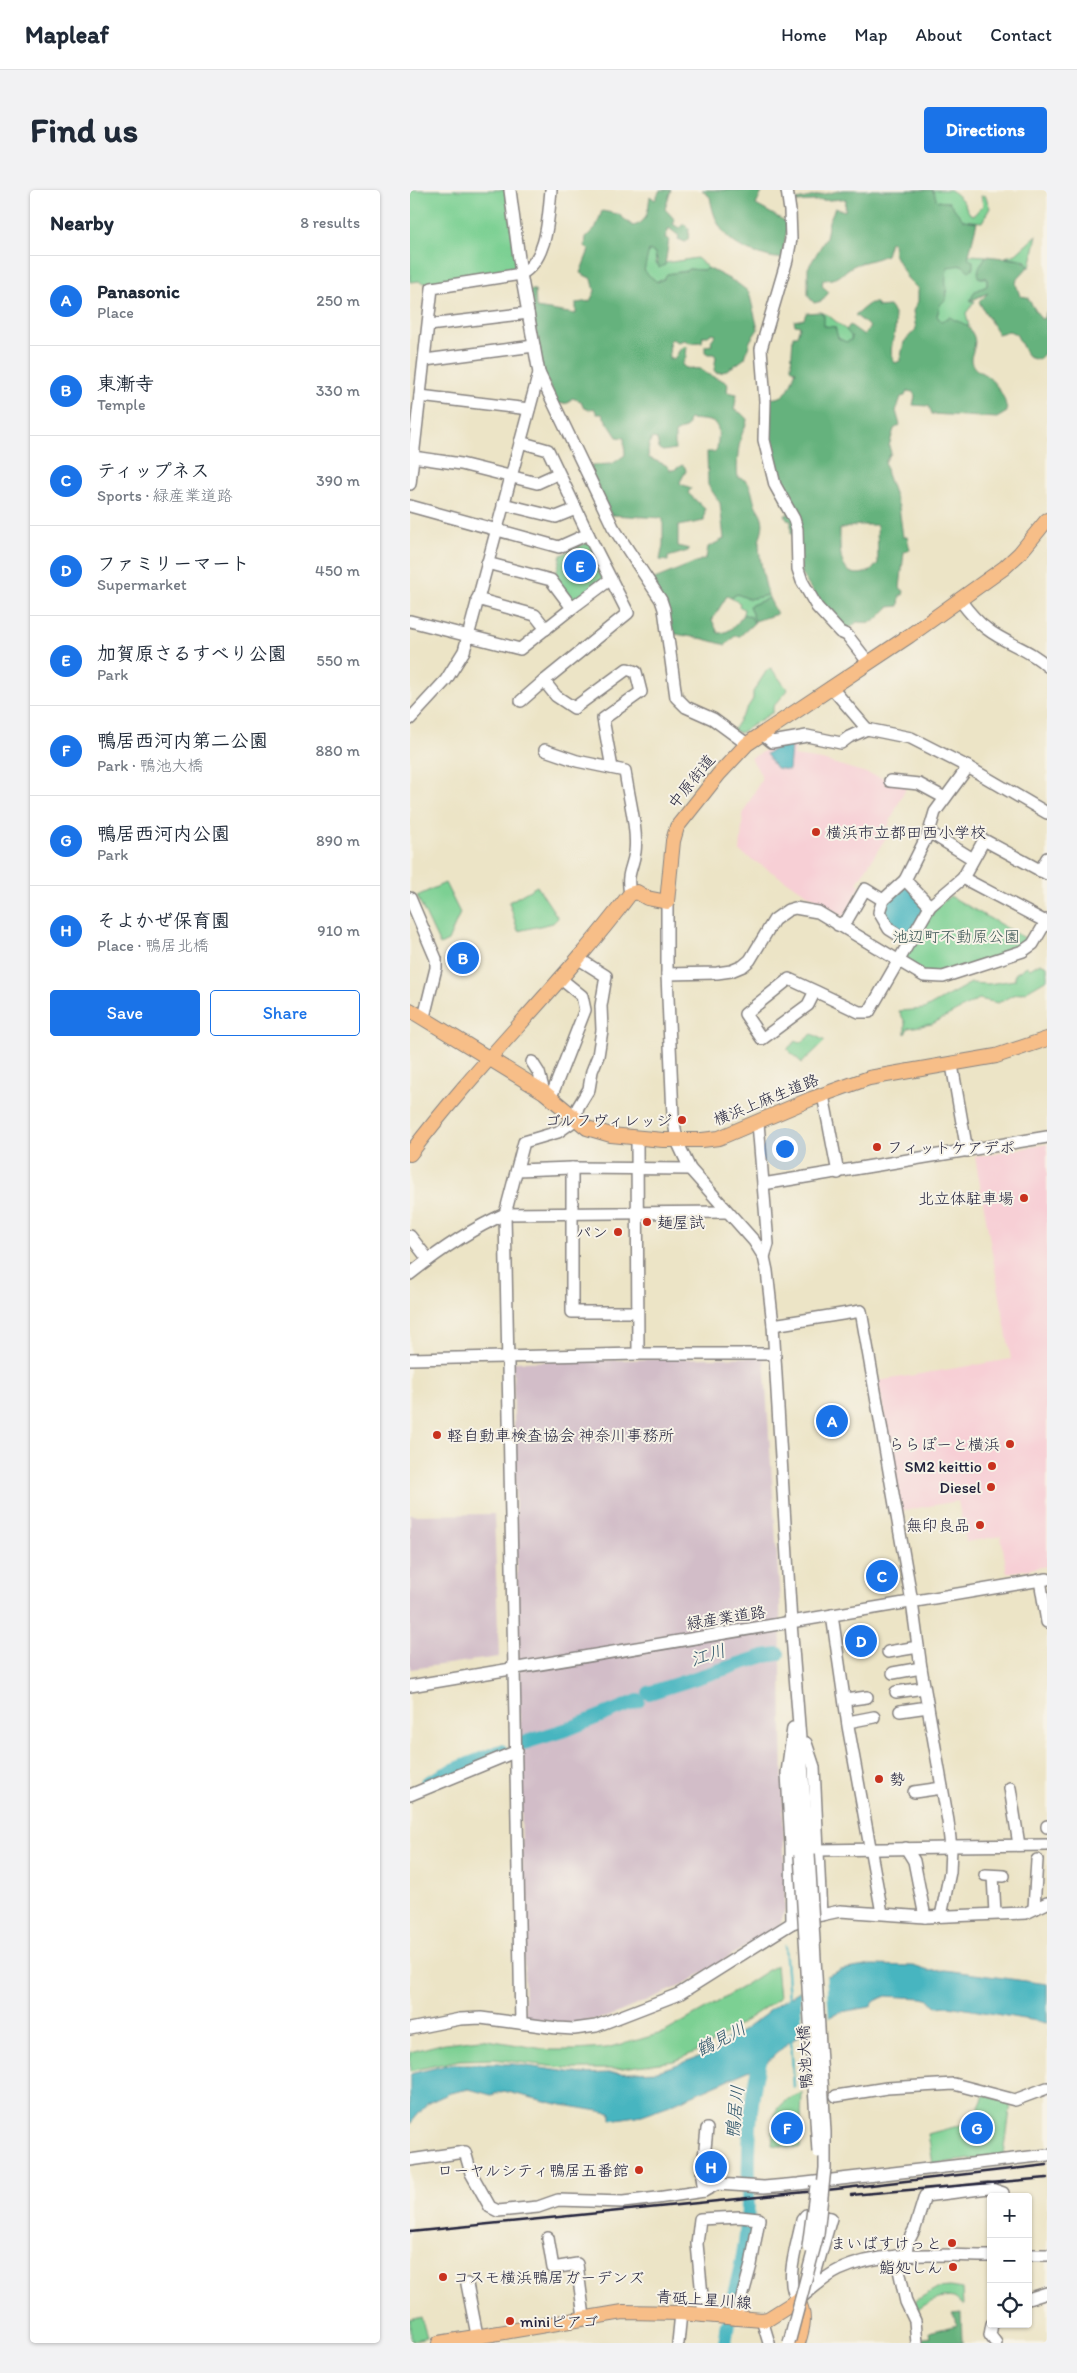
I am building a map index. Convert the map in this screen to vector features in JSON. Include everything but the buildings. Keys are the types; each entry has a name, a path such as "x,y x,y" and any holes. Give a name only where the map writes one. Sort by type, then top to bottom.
{"main road":[{"name":"中原街道","path":"667,902 677,827 714,780 747,744 960,600 1004,568 1020,553 1047,520"},
{"path":"410,1154 489,1058 579,959 630,894 637,892 647,898 667,902"},
{"name":"横浜上麻生道路","path":"410,1010 547,1094 575,1120 597,1132 677,1141 719,1138 869,1078 996,1056 1047,1039"},
{"path":"798,2300 804,2311 804,2319 798,2343"},
{"name":"青砥上星川線","path":"439,2343 477,2335 623,2312 680,2313 762,2320 768,2319 798,2300"}],"street":[{"path":"510,190 521,274 539,374 613,528 661,600 676,697 686,708 713,718 747,744"},
{"path":"410,484 432,288 521,274 531,268 538,259 551,190"},
{"path":"786,190 790,211 791,238 787,260 761,349 765,401 764,440 775,485 790,509 797,529 798,569 802,581 817,607 840,632 847,635 868,662"},
{"path":"429,325 528,313"},
{"path":"425,360 534,346"},
{"path":"410,719 453,671 464,651 486,563 539,374"},
{"path":"420,396 528,410"},
{"path":"520,442 548,450 557,474 628,613 521,701"},
{"path":"413,458 461,464 536,483 557,474"},
{"path":"503,504 556,517 576,509"},
{"path":"410,506 559,547 588,534"},
{"path":"486,563 551,580 572,608"},
{"path":"410,621 520,649 611,579"},
{"path":"477,599 535,615 546,629"},
{"path":"960,600 972,616 988,630 1038,658 1047,666"},
{"path":"544,681 556,696 574,708 627,669 636,672 641,692 603,719 612,768"},
{"path":"831,687 867,729"},
{"path":"762,734 772,742 807,736 839,746 848,737 867,729 911,738 968,767 1047,813"},
{"path":"545,750 553,751 564,758 625,771 634,853 627,882 630,894"},
{"path":"910,942 889,929 880,917 879,912 883,900 905,880 929,832 935,812 968,767"},
{"path":"890,781 920,784 946,798"},
{"path":"929,832 974,859"},
{"path":"815,991 808,1005 762,1039 745,1014 789,979 815,991 859,1012 869,1012 930,906 963,878 984,840 1044,873 1047,858"},
{"path":"667,974 717,973 731,971 743,966 750,960 774,920 788,910 807,909 818,912 924,976 943,976 1024,951 1033,944 1046,921 963,878"},
{"path":"905,880 930,906"},
{"path":"838,925 847,920 865,889 883,900"},
{"path":"410,898 436,958 436,968 424,1017"},
{"path":"667,902 665,914 667,974 673,1116 677,1141 690,1169 754,1241 764,1257 770,1285 797,1727 809,1853 821,1915"},
{"path":"521,2023 505,1214 524,1142 558,1132 575,1120 578,1108 589,1089 592,1071 598,1056 602,1030 601,1006 606,976 579,959"},
{"path":"547,1094 585,1010 582,996 561,979"},
{"path":"532,1062 540,1073 547,1094"},
{"path":"952,1065 967,1151"},
{"path":"823,1095 838,1174"},
{"path":"758,1122 768,1244 764,1257"},
{"path":"762,1184 838,1174 1047,1137"},
{"path":"637,1138 638,1354"},
{"path":"517,1170 572,1168 690,1169"},
{"path":"572,1168 572,1312 637,1312"},
{"path":"410,1274 428,1259 488,1221 505,1214 727,1212"},
{"path":"410,1236 428,1259"},
{"path":"773,1325 861,1311 912,1602 924,1688 951,1847 950,1872 941,1916"},
{"path":"410,1359 638,1354 774,1354"},
{"path":"1043,1579 1047,1622"},
{"name":"緑産業道路","path":"410,1686 1043,1579"},
{"path":"832,1615 848,1722 882,1913"},
{"path":"888,1652 918,1647"},
{"path":"893,1673 921,1668"},
{"path":"896,1692 924,1688"},
{"path":"845,1700 866,1698"},
{"path":"900,1711 928,1707"},
{"path":"848,1722 874,1717"},
{"path":"797,1727 814,1767 809,1853"},
{"path":"792,1923 791,1845 787,1773 797,1727"},
{"path":"410,1796 517,1751"},
{"path":"914,1792 942,1788"},
{"path":"1010,1788 1019,1845"},
{"path":"809,1853 871,1849 1047,1845"},
{"path":"906,1848 914,1861 925,1917"},
{"name":"鴨池大橋","path":"781,2343 810,2235 818,2160 809,1853"},
{"name":"鴨池大橋","path":"788,2343 818,2237 825,2168 825,2124 809,1853"},
{"path":"1034,1908 1037,1860"},
{"path":"994,1876 995,1913"},
{"path":"410,2029 470,2018 574,2029 604,2023 679,1994 792,1923 840,1911 925,1917 1026,1913 1047,1903"},
{"path":"836,2096 886,2088 954,2084 1015,2100 1047,2088"},
{"path":"704,2191 702,2177 707,2130"},
{"path":"410,2160 465,2152 474,2180 490,2207 498,2211 538,2207 558,2200 623,2202 704,2191 716,2184 764,2187 1046,2155"},
{"path":"917,2343 915,2321 906,2302 900,2256 915,2228 925,2196 988,2188 1002,2193"},
{"path":"818,2284 815,2274 831,2218 806,2215 802,2220 790,2278 792,2292 798,2300 837,2271 851,2265 900,2256 987,2256"},
{"path":"704,2316 697,2244 700,2219 740,2217 759,2219 751,2265 736,2319"},
{"path":"548,2238 553,2268 577,2264 584,2317"},
{"path":"1032,2255 1047,2255"},
{"path":"468,2284 477,2335"},
{"path":"1032,2298 1047,2293"},
{"path":"678,2343 680,2313"},
{"path":"762,2320 769,2343"},
{"path":"991,2328 990,2335 996,2343"}],"shaded area":[{"name":"横浜市立都田西小学校","path":"796,742 794,756 822,760 907,785 888,826 892,828 857,883 860,885 846,915 842,916 740,852 743,813 761,780 761,775 751,758 777,744"},
{"path":"1047,1144 1047,1566 1007,1573 1001,1536 966,1542 958,1501 901,1511 878,1381 1011,1359 975,1157"},
{"path":"764,1357 780,1602 785,1909 780,1925 683,1985 608,2017 571,2024 525,2018 513,1362"},
{"path":"494,1514 499,1657 410,1669 410,1515"}],"green space":[{"path":"410,190 505,190 518,272 431,285 419,281 410,282"},
{"path":"660,190 671,190 665,209 675,220 673,224 679,228 684,224 689,229 688,239 685,242 678,239 679,236 669,228 665,238 669,239 665,265 659,268 655,253 649,250 644,271 657,282 664,279 667,274 687,271 688,269 703,270 708,268 737,283 749,292 758,329 750,341 745,358 723,372 716,373 714,370 716,357 714,354 705,352 705,346 712,345 711,341 716,334 712,333 708,336 703,336 702,342 690,343 685,340 678,342 672,339 670,341 669,359 674,359 681,348 687,346 686,357 682,365 686,368 701,369 728,384 727,392 737,394 734,410 741,413 747,419 738,450 738,478 743,479 748,484 755,504 761,514 763,525 759,542 762,571 768,595 749,599 737,594 731,598 727,596 712,620 718,633 726,632 733,627 743,614 751,617 754,623 740,636 735,636 726,645 670,633 652,580 706,558 708,547 724,539 720,503 708,485 707,452 714,452 717,449 717,427 706,420 689,419 687,427 675,433 675,449 663,451 659,449 657,439 652,438 648,453 649,458 666,465 670,470 674,470 682,465 685,467 686,471 680,482 691,488 688,493 705,509 704,521 678,526 678,546 689,549 688,551 668,557 668,561 660,560 663,545 663,518 611,515 590,469 592,465 612,464 625,455 624,438 617,437 602,414 597,414 594,408 589,410 583,407 581,401 572,398 568,403 558,404 542,370 529,290 535,290 536,308 576,314 576,303 590,301 595,291 592,279 580,273 589,250 585,246 586,237 596,227 602,211 618,214 633,226 642,222 649,206 650,196 655,200"},
{"path":"702,190 763,190 756,205 785,221 787,229 782,258 748,251 732,241 720,227 712,208 710,197"},
{"path":"843,190 932,190 938,201 949,202 963,220 977,222 968,259 973,261 973,268 969,271 962,265 948,267 946,299 940,305 937,316 941,321 950,317 969,328 975,340 971,359 972,363 975,368 995,383 1003,397 1007,412 997,418 932,414 929,406 913,405 915,396 913,392 907,391 905,396 901,397 896,411 900,425 894,429 889,446 891,453 885,462 887,474 899,507 903,537 907,537 910,550 904,552 900,588 904,591 903,595 900,595 899,606 889,607 873,622 857,622 847,631 831,619 801,574 798,535 791,534 791,521 787,520 785,515 789,514 775,485 763,409 770,398 781,397 785,394 796,371 791,368 793,336 797,336 800,326 795,325 794,321 804,319 806,313 821,312 824,316 824,326 835,327 838,338 846,342 851,340 852,337 846,330 850,325 864,335 870,327 855,315 870,303 876,303 878,307 889,306 894,313 895,321 891,350 895,363 900,361 904,342 916,329 913,311 918,301 918,289 907,278 894,254 893,243 890,242 886,255 855,265 838,277 823,280 822,286 829,292 822,301 814,303 808,296 808,268 826,238 829,221 835,208 845,211 846,199 796,202 796,200","holes":["859,525 877,525 878,563 871,571 860,574 852,573 846,569 843,563 840,529"]},
{"path":"932,190 951,190 962,200 970,214 974,215 983,205 981,196 985,195 990,208 982,222 963,220 949,202 938,201"},
{"path":"1037,235 1030,267 1028,267 1026,261 1005,257 1016,254"},
{"path":"647,251 655,253 656,264 665,265 665,263 697,258 708,268 703,270 688,269 687,271 667,274 664,279 657,282 644,271"},
{"path":"969,255 986,256 978,271 980,278 987,278 987,286 975,291 970,301 975,301 966,313 969,327 955,322 941,321 937,316 946,289 944,284 948,266 962,265"},
{"path":"986,256 1022,260 1028,264 1028,267 1017,279 1016,284 1020,296 1027,297 1041,319 1043,319 1047,311 1047,351 1038,360 1028,357 1016,334 1009,331 998,334 979,302 988,293 970,301 975,291 987,286 987,278 978,277 979,268"},
{"path":"821,312 828,315 851,334 851,340 846,342 838,338 835,327 823,326 824,316"},
{"path":"589,542 607,578 576,602 571,601 555,578 561,555"},
{"path":"737,594 749,599 768,595 769,598 749,606 755,621 754,623 751,617 743,614 744,609 739,606 740,603 731,598"},
{"path":"769,598 777,614 755,621 749,606"},
{"path":"771,668 788,690 773,707 773,712 740,733 733,730 753,699 753,692 767,670"},
{"path":"445,883 460,913 448,941 440,945 417,896"},
{"path":"537,886 558,918 553,923 518,931 509,902"},
{"name":"池辺町不動原公園","path":"950,896 1030,941 1021,949 943,974 926,973 903,959 936,908"},
{"path":"1040,963 1047,966 1047,979 1025,992 1013,995 998,1003 979,999 932,1024 908,1028 905,1034 905,1022 899,1011 924,1009 971,983 988,984 1015,980 1015,974 1027,966 1030,969"},
{"path":"812,1034 825,1041 802,1063 787,1049 796,1041 802,1042"},
{"path":"776,1965 779,1998 705,2048 674,2061 615,2069 573,2069 494,2059 460,2060 410,2071 410,2052 445,2043 481,2039 550,2050 575,2050 606,2048 638,2040 665,2032 725,1998"},
{"path":"802,2093 800,2148 772,2145 776,2112 784,2102"},
{"path":"984,2095 1011,2103 1004,2155 933,2164 928,2134 963,2124 975,2114"},
{"path":"950,2287 962,2289 963,2306 957,2300 950,2297 935,2300 918,2310 921,2321 918,2322 912,2306 917,2304 915,2301 937,2288"},
{"path":"961,2313 962,2343 919,2343 919,2339 930,2337 929,2332 957,2325 956,2319 952,2314"},
{"path":"421,2317 427,2337 410,2341 410,2320"}],"water":[{"path":"779,746 791,746 789,770 776,768 766,754"},
{"path":"905,885 926,906 910,936 892,927 883,914 885,903"},
{"path":"871,1965 913,1966 929,1971 945,1970 1047,1984 1047,2023 949,2006 936,2007 930,2000 922,1998 886,1996 875,2001 870,2007 841,2012 823,2020 787,2044 766,2063 670,2105 642,2115 611,2120 611,2113 557,2104 504,2091 491,2095 469,2089 450,2093 428,2103 410,2124 410,2074 451,2064 513,2064 582,2074 658,2071 716,2051 725,2040 741,2032 770,2009 821,1978 841,1970"}],"pier":[{"path":"826,1973 829,2020 803,2035 800,1988"}],"waterway":[{"name":"江川","path":"649,1693 764,1656 778,1654"},
{"name":"江川","path":"520,1744 568,1729 638,1701"},
{"name":"江川","path":"427,1783 501,1751"},
{"path":"785,1946 789,1999"},
{"path":"791,2040 794,2087"},
{"name":"鴨居川","path":"729,2313 746,2235 749,2135 753,2091 764,2049"},
{"name":"鴨居川","path":"725,2343 728,2324"}],"railway":[{"path":"410,2232 836,2189 1047,2165"},
{"path":"851,2195 1047,2178"}],"place":[{"name":"加賀原さるすべり公園","path":"580,566"},
{"name":"横浜市立都田西小学校","path":"816,832"},
{"name":"東漸寺","path":"463,958"},
{"name":"ゴルフヴィレッジ","path":"682,1120"},
{"name":"フィットケアデポ","path":"877,1147"},
{"name":"北立体駐車場","path":"1024,1198"},
{"name":"麺屋試","path":"647,1222"},
{"name":"パン","path":"618,1232"},
{"name":"Panasonic","path":"832,1421"},
{"name":"軽自動車検査協会 神奈川事務所","path":"437,1435"},
{"name":"ららぽーと横浜","path":"1010,1444"},
{"name":"SM2 keittio","path":"992,1466"},
{"name":"Diesel","path":"991,1487"},
{"name":"無印良品","path":"980,1525"},
{"name":"ティップネス","path":"882,1576"},
{"name":"ファミリーマート","path":"861,1641"},
{"name":"勢","path":"879,1779"},
{"name":"鴨居西河内第二公園","path":"787,2128"},
{"name":"鴨居西河内公園","path":"977,2128"},
{"name":"そよかぜ保育園","path":"711,2167"},
{"name":"ローヤルシティ鴨居五番館","path":"639,2170"},
{"name":"まいばすけっと","path":"952,2243"},
{"name":"鮨処しん","path":"953,2267"},
{"name":"コスモ横浜鴨居ガーデンズ","path":"443,2277"},
{"name":"miniピアゴ","path":"510,2321"}],"water label":[{"name":"鶴見川","path":"721,2039"}]}
